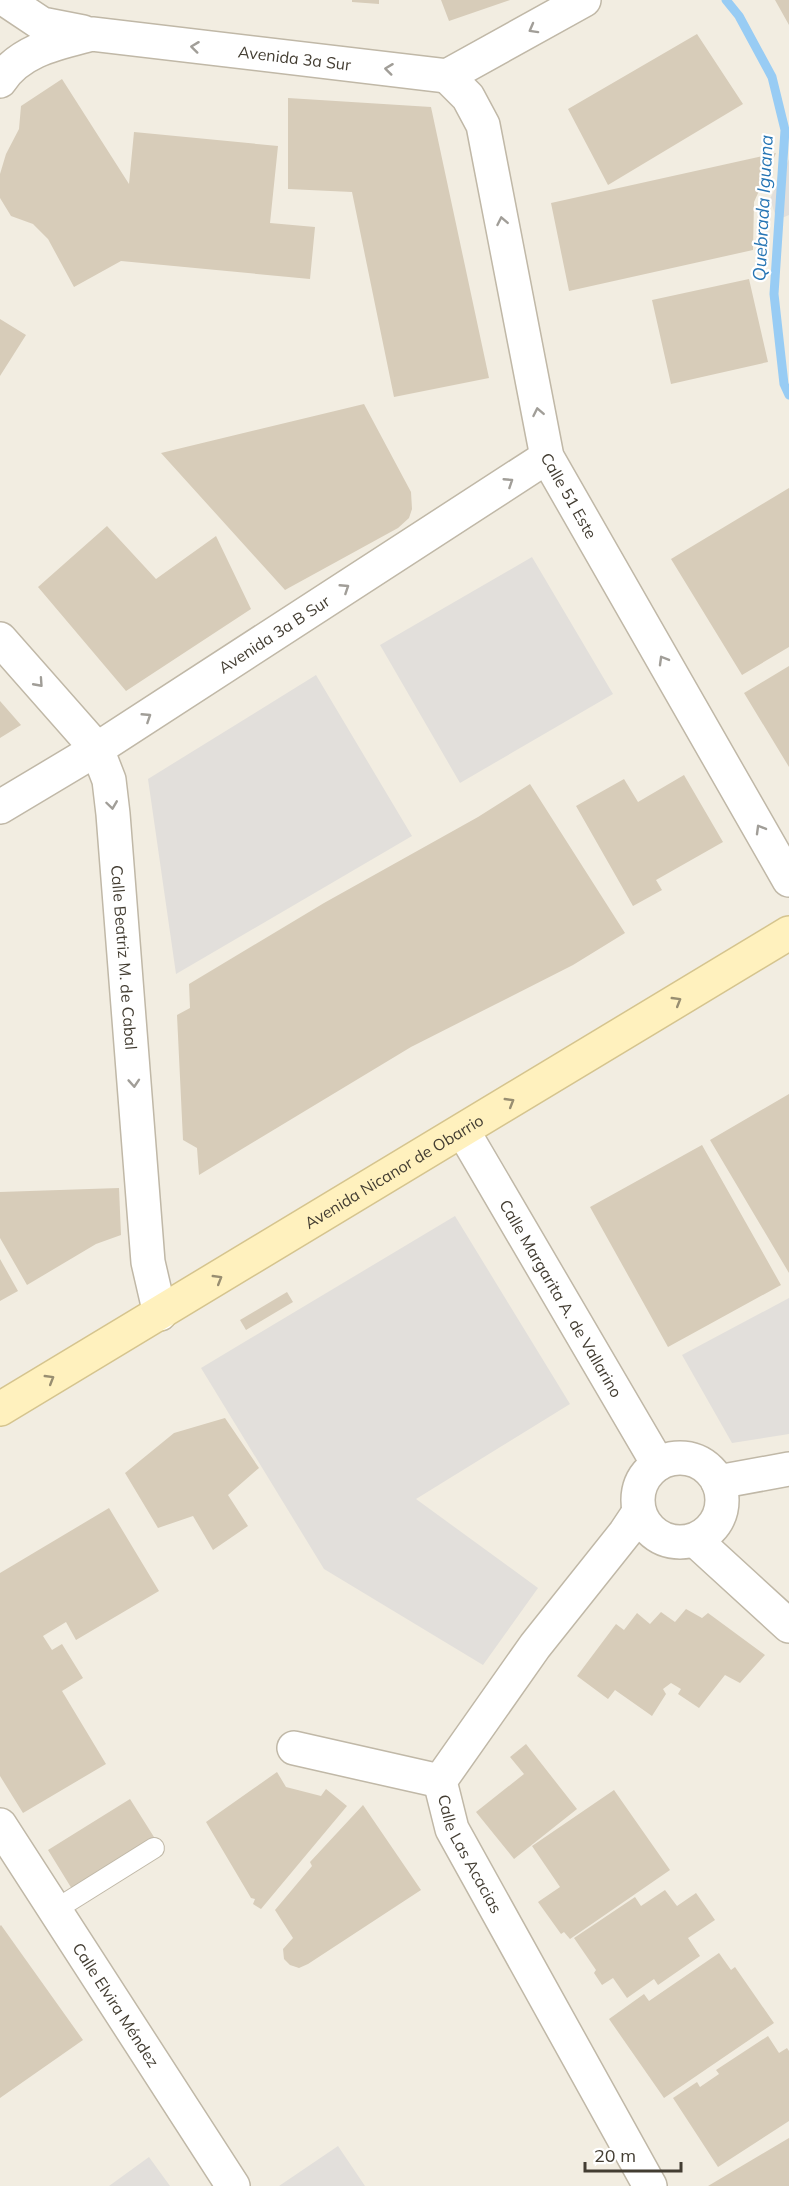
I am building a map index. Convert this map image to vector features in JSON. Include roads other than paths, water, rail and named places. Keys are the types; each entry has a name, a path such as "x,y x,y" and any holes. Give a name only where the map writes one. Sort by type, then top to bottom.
{"main road":[{"name":"Avenida Nicanor de Obarrio","path":"0,1409 789,933"}],"street":[{"path":"447,76 584,0"},
{"path":"7,1 42,24 92,34"},
{"path":"5,74 16,36 7,1"},
{"name":"Avenida 3a Sur","path":"5,74 47,45 92,34 447,76"},
{"name":"Calle 51 Este","path":"447,76 468,97 483,125 547,458 789,879"},
{"name":"Avenida 3a B Sur","path":"0,807 98,749 547,458"},
{"name":"Calle Beatriz M. de Cabal","path":"0,639 98,749 109,780 148,1262 160,1314"},
{"name":"Calle Margarita A. de Vallarino","path":"463,1131 658,1464"},
{"path":"686,1458 710,1471 718,1482 722,1495 722,1510 707,1533 695,1540 681,1542 667,1540 655,1534 645,1524 639,1512 638,1498 641,1485 648,1473 658,1464 672,1459 686,1458"},
{"path":"718,1482 789,1469"},
{"name":"Calle Las Acacias","path":"639,1512 626,1533 535,1646 440,1781 452,1829 650,2186"},
{"path":"695,1540 789,1626"},
{"path":"294,1748 440,1781"},
{"name":"Calle Elvira Méndez","path":"0,1825 233,2186"}],"lane":[{"path":"55,1911 154,1848"}],"waterway":[{"name":"Quebrada Iguana","path":"726,0 739,16 772,77 785,130 774,294 784,384 789,395"}]}
